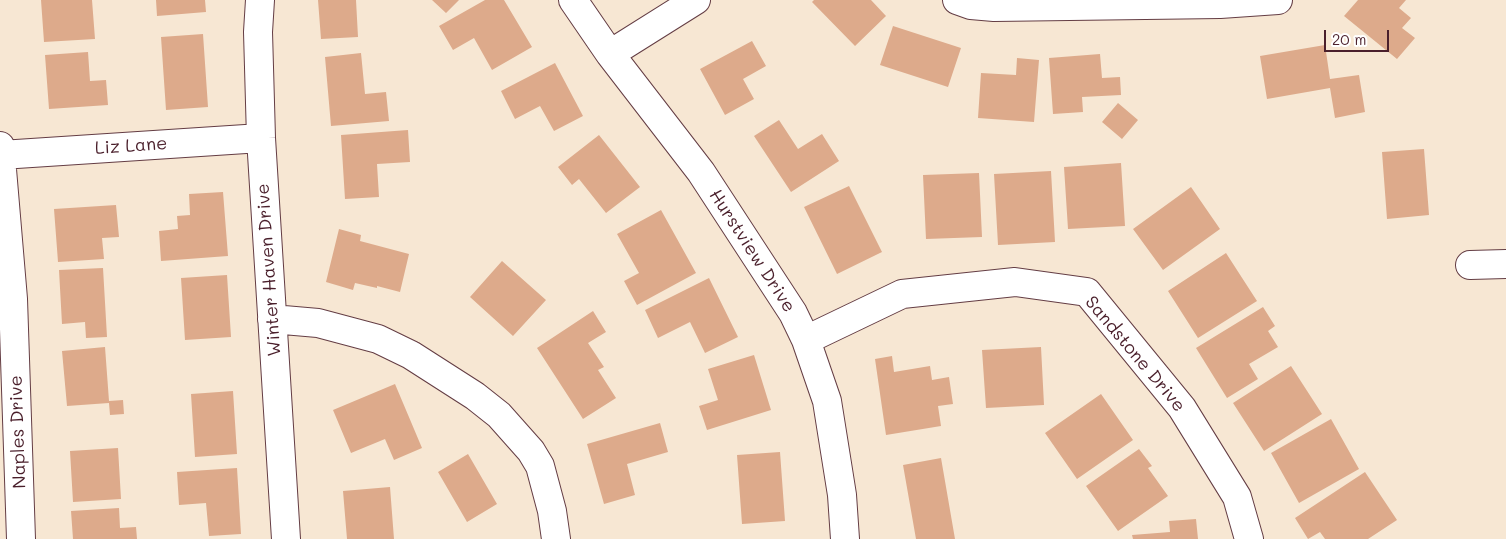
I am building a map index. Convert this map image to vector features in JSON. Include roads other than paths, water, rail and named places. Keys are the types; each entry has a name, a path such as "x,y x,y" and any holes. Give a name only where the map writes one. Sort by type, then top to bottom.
{"street":[{"name":"Winter Haven Drive","path":"260,0 258,32 261,138 286,539"},
{"name":"Hurstview Drive","path":"573,0 610,54 701,172 793,312 806,340 827,400 842,495 845,539"},
{"path":"610,54 696,0"},
{"path":"957,0 971,5 994,8 1220,4 1278,0"},
{"name":"Liz Lane","path":"0,150 261,138"},
{"name":"Naples Drive","path":"0,150 13,298 14,523"},
{"path":"1470,265 1506,264"},
{"name":"Sandstone Drive","path":"806,340 902,294 1015,282 1087,292 1182,408 1237,497 1249,539"},
{"path":"272,319 318,323 378,339 411,355 476,396 499,415 531,451 540,466 552,511 556,539"}]}
